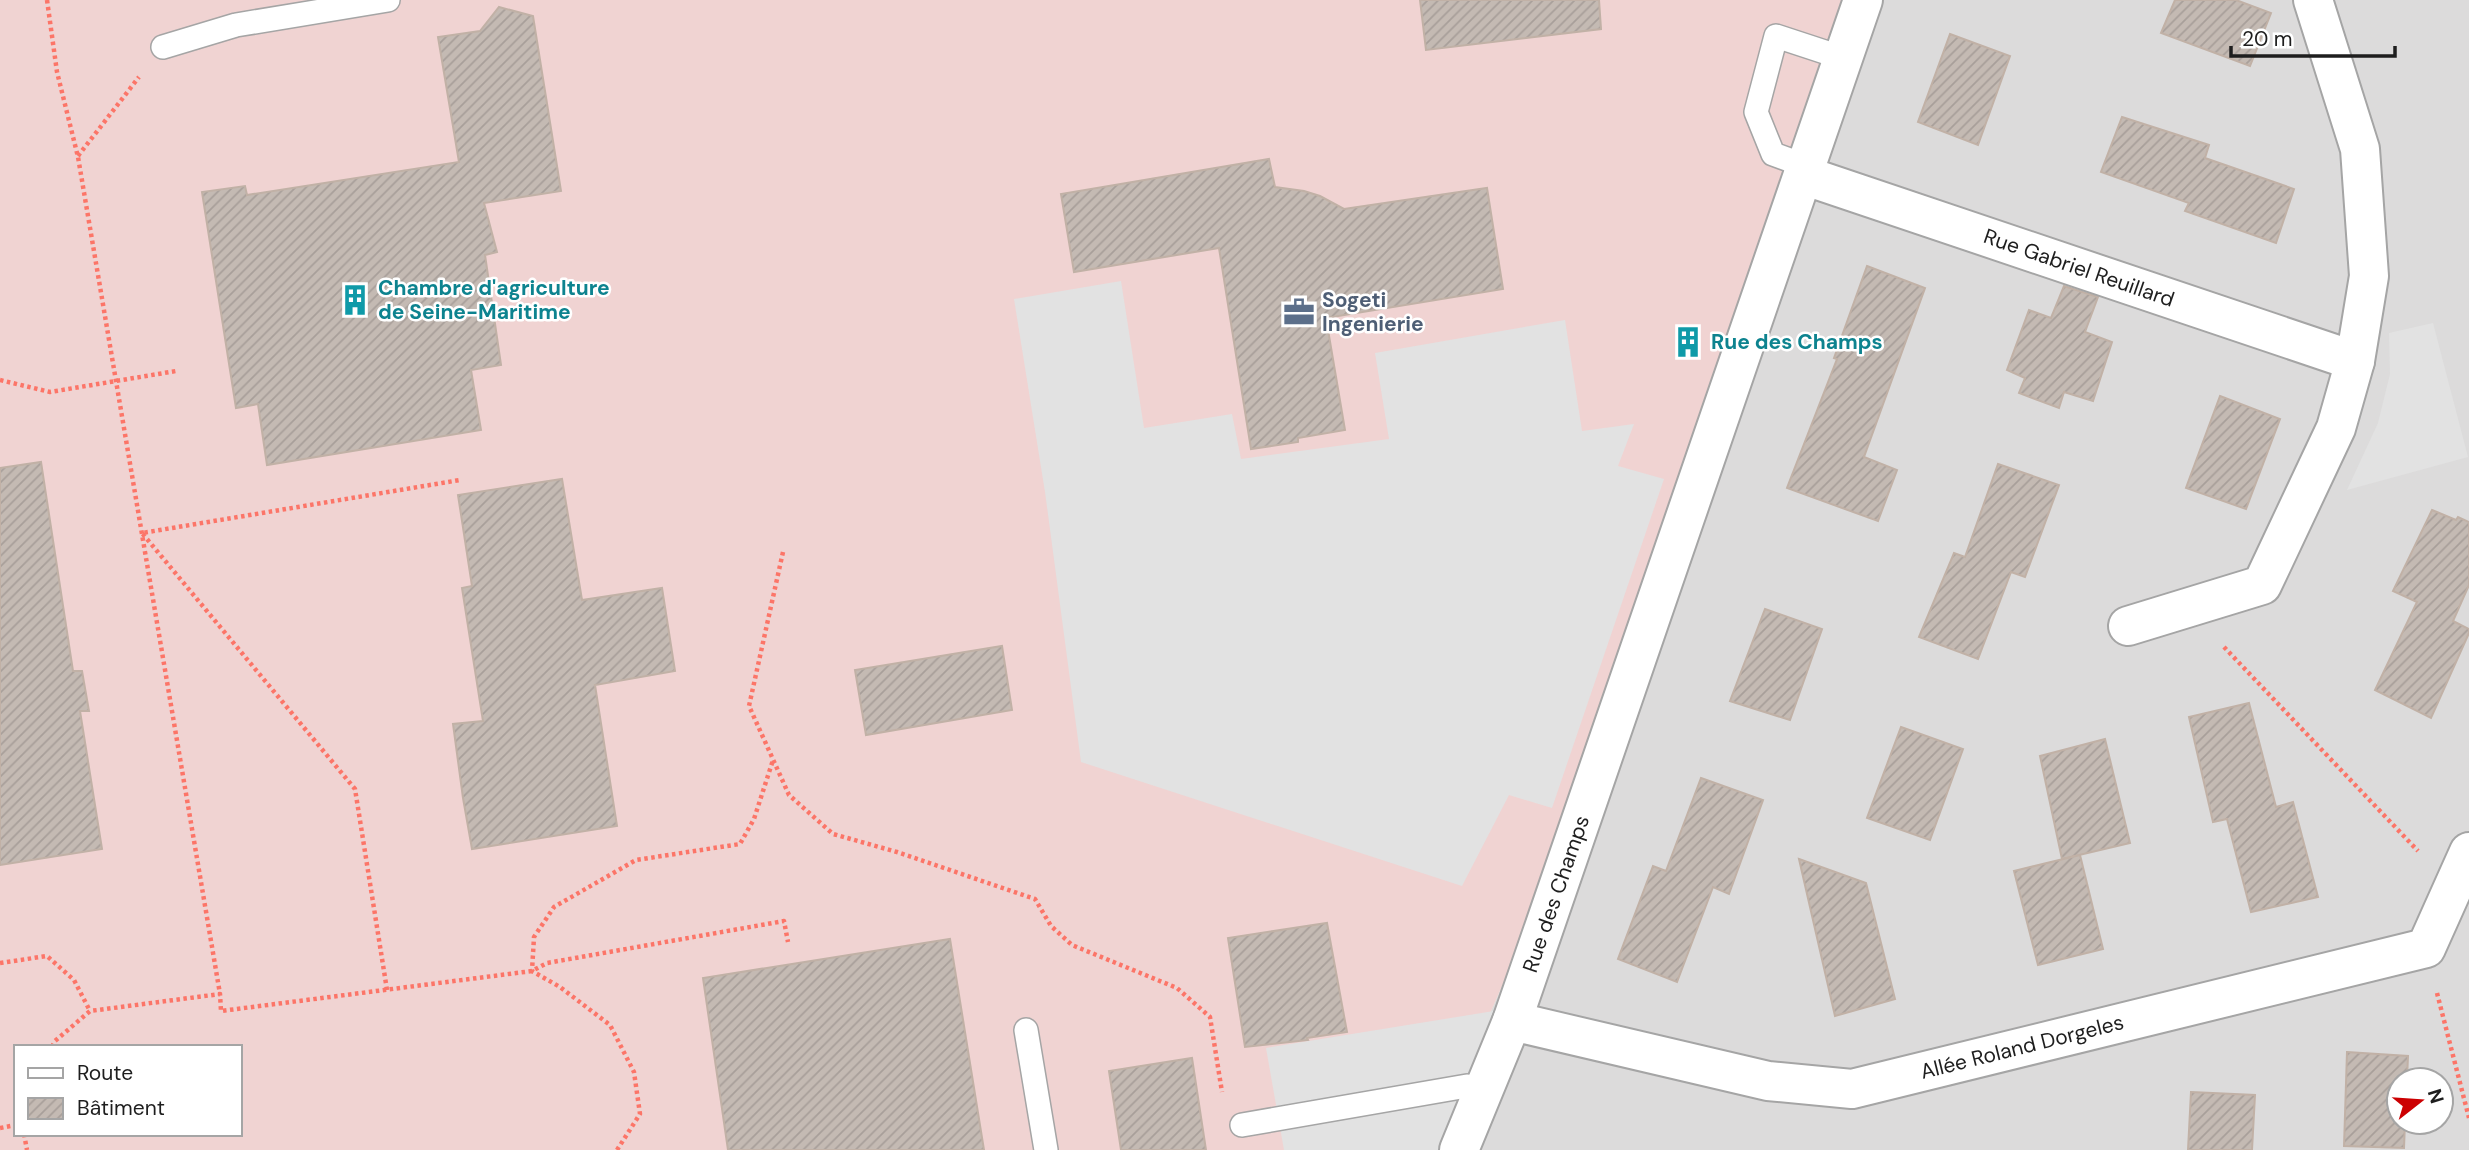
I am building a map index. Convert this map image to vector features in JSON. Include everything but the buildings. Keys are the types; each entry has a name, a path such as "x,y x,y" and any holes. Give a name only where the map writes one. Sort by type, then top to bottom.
{"street":[{"name":"Rue des Champs","path":"1459,1150 1513,1021 1863,0"},
{"path":"2127,626 2262,585 2336,428 2355,361 2369,276 2360,149 2313,0"},
{"name":"Rue Gabriel Reuillard","path":"1805,171 2355,361"},
{"path":"2426,948 2469,852"},
{"name":"Allée Roland Dorgeles","path":"1513,1021 1768,1081 1852,1089 2426,948"}],"lane":[{"path":"163,47 236,25 388,0"},
{"path":"1805,171 1773,154 1756,112 1776,36 1843,58"},
{"path":"1026,1030 1046,1150"},
{"path":"1242,1125 1467,1086 1482,1094"}],"path":[{"path":"47,0 57,72 78,157 221,1011 532,971 547,963 784,921 788,943"},
{"path":"78,157 163,47"},
{"path":"0,380 50,392 176,371"},
{"path":"142,533 460,480"},
{"path":"142,533 355,789 387,990"},
{"path":"783,552 749,706 789,794 833,834 897,852 1035,899 1051,926 1072,945 1177,988 1210,1017 1227,1127 1242,1125"},
{"path":"2187,608 2453,887"},
{"path":"532,971 534,937 554,907 636,860 740,844 754,819 773,760"},
{"path":"2426,948 2469,1118"},
{"path":"0,963 47,957 74,980 90,1011"},
{"path":"532,971 560,986 610,1026 634,1072 640,1114 617,1150"},
{"path":"53,1045 90,1011 220,995"}],"shaded area":[{"path":"0,0 1851,0 1509,970 1430,1150 0,1150"},
{"path":"1851,0 2469,0 2469,1150 1430,1150 1509,970"},
{"path":"1121,281 1144,428 1232,414 1241,459 1389,439 1375,353 1565,320 1582,431 1634,424 1618,466 1664,479 1552,808 1509,795 1462,886 1081,762 1045,492 1014,299"},
{"path":"2433,323 2468,457 2347,490 2378,423 2390,374 2389,333"},
{"path":"1500,1010 1439,1150 1284,1150 1266,1048"}],"place":[{"name":"Chambre d'agriculture de Seine-Maritime","path":"355,300"},
{"name":"Sogeti Ingenierie","path":"1299,312"},
{"name":"Rue des Champs","path":"1688,342"}]}
